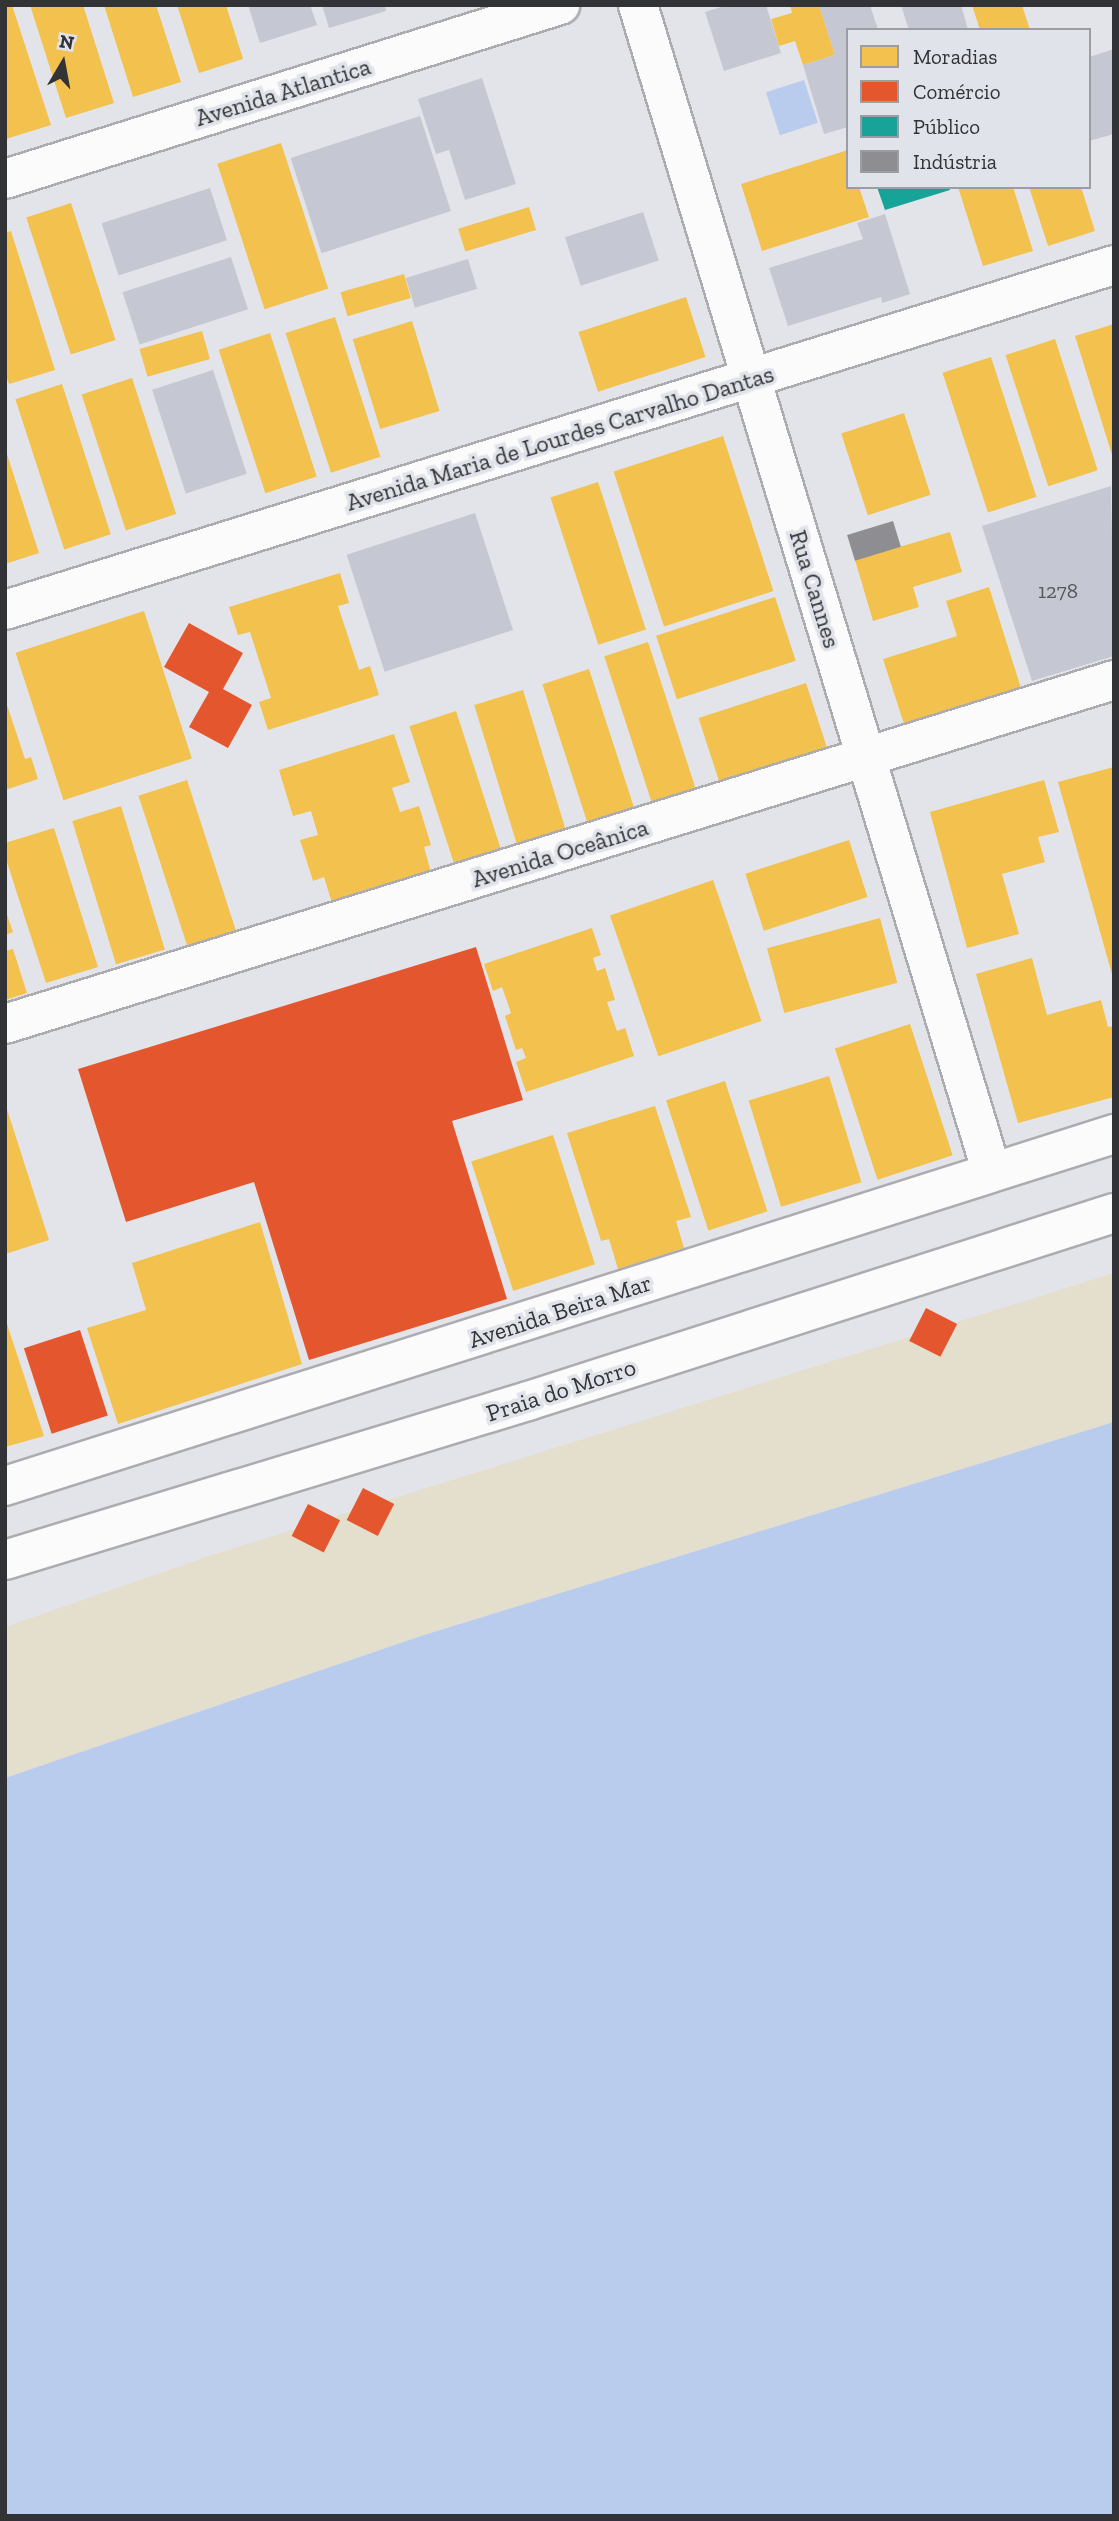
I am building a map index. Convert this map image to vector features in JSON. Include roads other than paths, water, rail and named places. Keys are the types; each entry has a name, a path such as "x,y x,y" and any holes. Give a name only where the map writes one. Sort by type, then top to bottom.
{"street":[{"name":"Avenida Atlantica","path":"5,179 560,5"},
{"name":"Rua Cannes","path":"638,5 992,1173"},
{"name":"Avenida Maria de Lourdes Carvalho Dantas","path":"5,610 1114,265"},
{"name":"Avenida Oceânica","path":"5,1024 1114,680"},
{"name":"Avenida Beira Mar","path":"5,1486 1114,1134"},
{"name":"Praia do Morro","path":"5,1560 528,1401 1114,1213"}],"water":[{"path":"804,80 818,123 780,135 766,92"},
{"path":"1114,1422 1114,2516 5,2516 5,1778 421,1636"}]}
